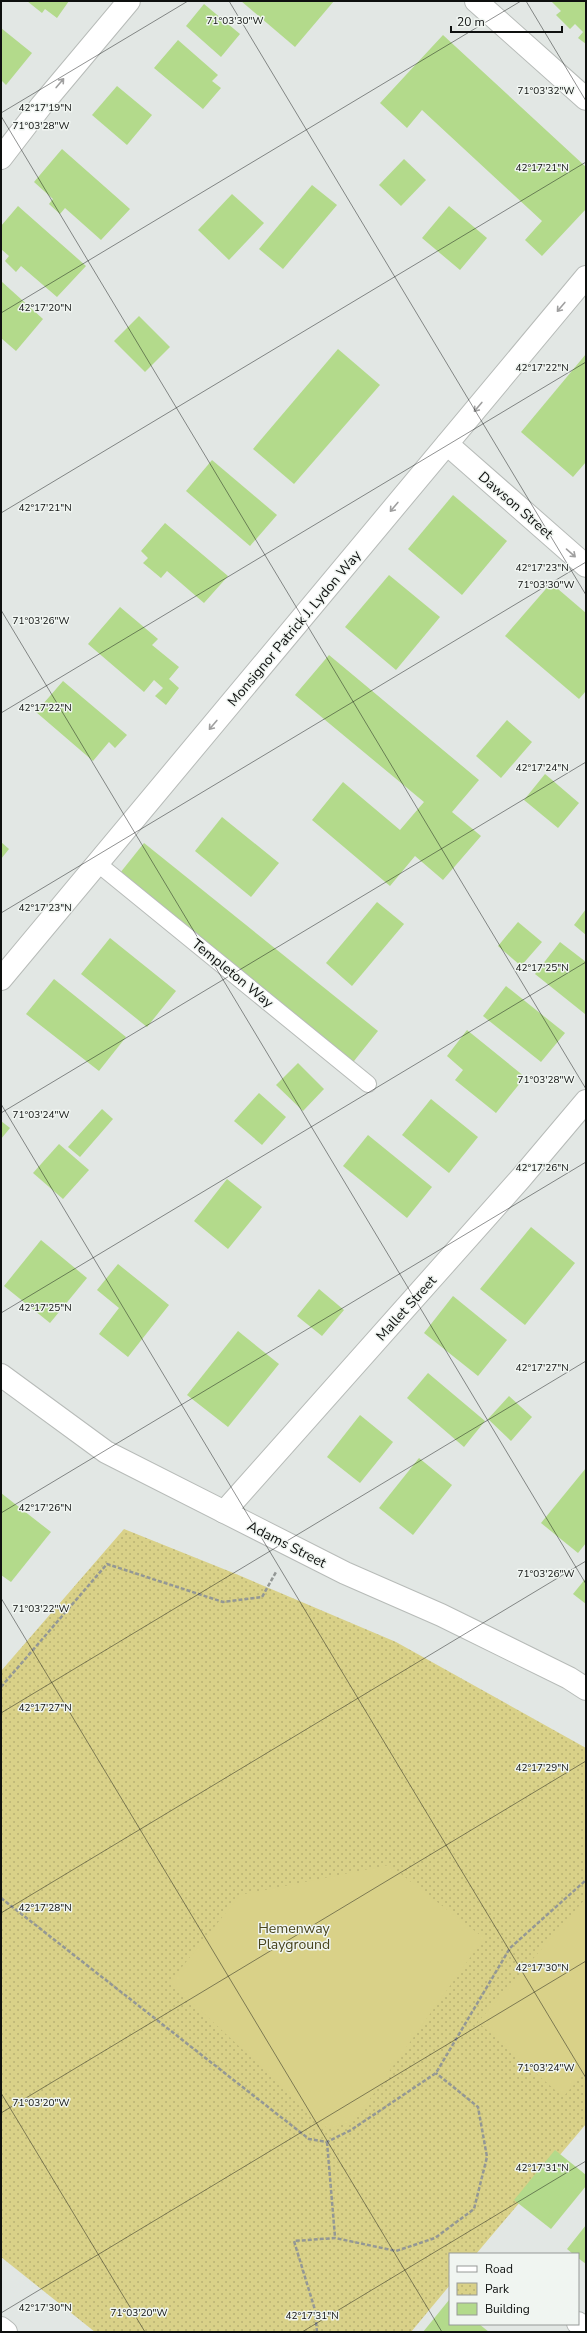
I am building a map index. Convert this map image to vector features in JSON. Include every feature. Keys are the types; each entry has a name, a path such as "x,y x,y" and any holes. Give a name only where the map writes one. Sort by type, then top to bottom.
{"street":[{"path":"1,158 41,106 129,1"},
{"path":"476,1 586,99"},
{"name":"Monsignor Patrick J. Lydon Way","path":"1,978 586,277"},
{"name":"Dawson Street","path":"447,444 586,566"},
{"name":"Mallet Street","path":"224,1512 516,1184 586,1101"},
{"name":"Adams Street","path":"1,1375 106,1452 345,1573 441,1615 569,1678 586,1689"},
{"path":"1,2328 6,2332"}],"lane":[{"name":"Templeton Way","path":"97,863 368,1084"}],"path":[{"path":"1,1687 107,1564 223,1602 262,1597 290,1545"},
{"path":"1,1898 310,2139 327,2142 351,2130 436,2073 510,1948 586,1880"},
{"path":"317,2332 315,2310 294,2241 335,2238 396,2251 435,2238 474,2209 486,2158 478,2106 436,2073"},
{"path":"327,2142 335,2238"}],"green space":[{"name":"Hemenway Playground","path":"124,1529 236,1574 396,1642 586,1748 586,2124 477,2253 449,2253 449,2286 411,2332 95,2332 1,2257 1,1671"},
{"path":"389,1865 484,1938 354,2121 328,2129 170,1982 240,1895"},
{"path":"586,1898 586,2071 563,2097 478,2022"}],"building":[{"path":"27,1 69,1 57,18 45,9 42,13"},
{"path":"241,1 334,1 295,47"},
{"path":"551,1 586,1 586,44 578,38 583,32 575,24 570,29 556,15 561,11"},
{"path":"204,4 240,34 221,57 186,26"},
{"path":"1,28 32,53 6,85 1,80"},
{"path":"443,35 586,167 586,209 542,256 525,240 542,221 422,110 407,128 380,103"},
{"path":"178,40 218,75 212,81 221,88 203,109 154,68"},
{"path":"117,86 152,115 127,145 92,115"},
{"path":"62,149 130,209 101,240 65,208 60,214 49,204 53,199 34,182"},
{"path":"404,159 426,180 401,206 379,185"},
{"path":"312,185 337,205 283,269 259,249"},
{"path":"232,194 264,223 229,260 198,230"},
{"path":"18,206 86,266 57,297 21,266 16,272 5,261 9,256 1,249 1,226"},
{"path":"449,206 487,238 460,270 422,238"},
{"path":"1,281 43,319 16,351 1,338"},
{"path":"139,316 170,347 145,372 114,341"},
{"path":"338,349 380,385 294,484 253,449"},
{"path":"586,354 586,462 573,477 521,432"},
{"path":"212,460 277,515 250,546 186,491"},
{"path":"453,495 507,541 462,595 408,549"},
{"path":"165,523 228,576 204,603 167,571 161,578 143,563 148,558 141,551"},
{"path":"389,575 440,617 396,670 345,627"},
{"path":"551,583 586,613 586,691 579,699 505,636"},
{"path":"120,607 158,639 152,645 179,667 169,679 179,688 166,705 155,696 163,688 154,680 144,692 88,644"},
{"path":"329,655 479,780 452,812 481,836 443,880 415,856 390,886 312,820 343,782 400,830 424,802 295,695"},
{"path":"63,681 127,735 115,748 109,742 93,761 36,712"},
{"path":"507,720 532,742 501,778 476,756"},
{"path":"545,774 579,803 558,828 524,800"},
{"path":"222,817 279,863 251,897 195,851"},
{"path":"1,842 9,849 1,859"},
{"path":"144,843 378,1031 346,1071 112,883"},
{"path":"377,902 404,924 352,986 326,963"},
{"path":"586,909 586,935 574,925"},
{"path":"518,922 542,942 521,966 498,946"},
{"path":"110,938 176,991 147,1027 81,974"},
{"path":"560,942 586,962 585,1014 535,974"},
{"path":"54,979 126,1037 99,1071 26,1014"},
{"path":"506,986 565,1033 541,1062 483,1016"},
{"path":"467,1030 525,1077 496,1113 455,1080 463,1070 447,1056"},
{"path":"298,1063 324,1089 303,1111 276,1085"},
{"path":"259,1093 286,1117 262,1145 234,1121"},
{"path":"431,1099 478,1137 449,1173 402,1135"},
{"path":"102,1109 113,1119 80,1157 68,1147"},
{"path":"1,1121 10,1128 1,1139"},
{"path":"368,1135 432,1187 407,1218 343,1166"},
{"path":"59,1144 89,1170 63,1199 33,1173"},
{"path":"227,1179 262,1207 228,1249 194,1221"},
{"path":"531,1227 575,1263 525,1325 480,1289"},
{"path":"41,1240 87,1278 50,1323 4,1286"},
{"path":"118,1264 169,1305 128,1357 99,1334 119,1308 97,1290"},
{"path":"319,1289 344,1310 322,1336 297,1316"},
{"path":"453,1296 507,1340 478,1376 424,1333"},
{"path":"238,1331 279,1364 228,1427 187,1395"},
{"path":"428,1373 485,1421 464,1447 407,1398"},
{"path":"509,1396 532,1417 511,1441 488,1419"},
{"path":"360,1415 393,1442 360,1483 327,1457"},
{"path":"419,1458 452,1485 413,1535 379,1508"},
{"path":"586,1468 586,1543 578,1553 541,1523"},
{"path":"1,1493 51,1532 11,1582 1,1575"},
{"path":"586,1578 586,1604 573,1594"},
{"path":"555,2150 586,2175 586,2186 551,2229 514,2200"},
{"path":"586,2225 586,2264 579,2259 579,2253 572,2253 567,2249"},
{"path":"449,2300 449,2325 480,2325 489,2332 423,2332"}]}
